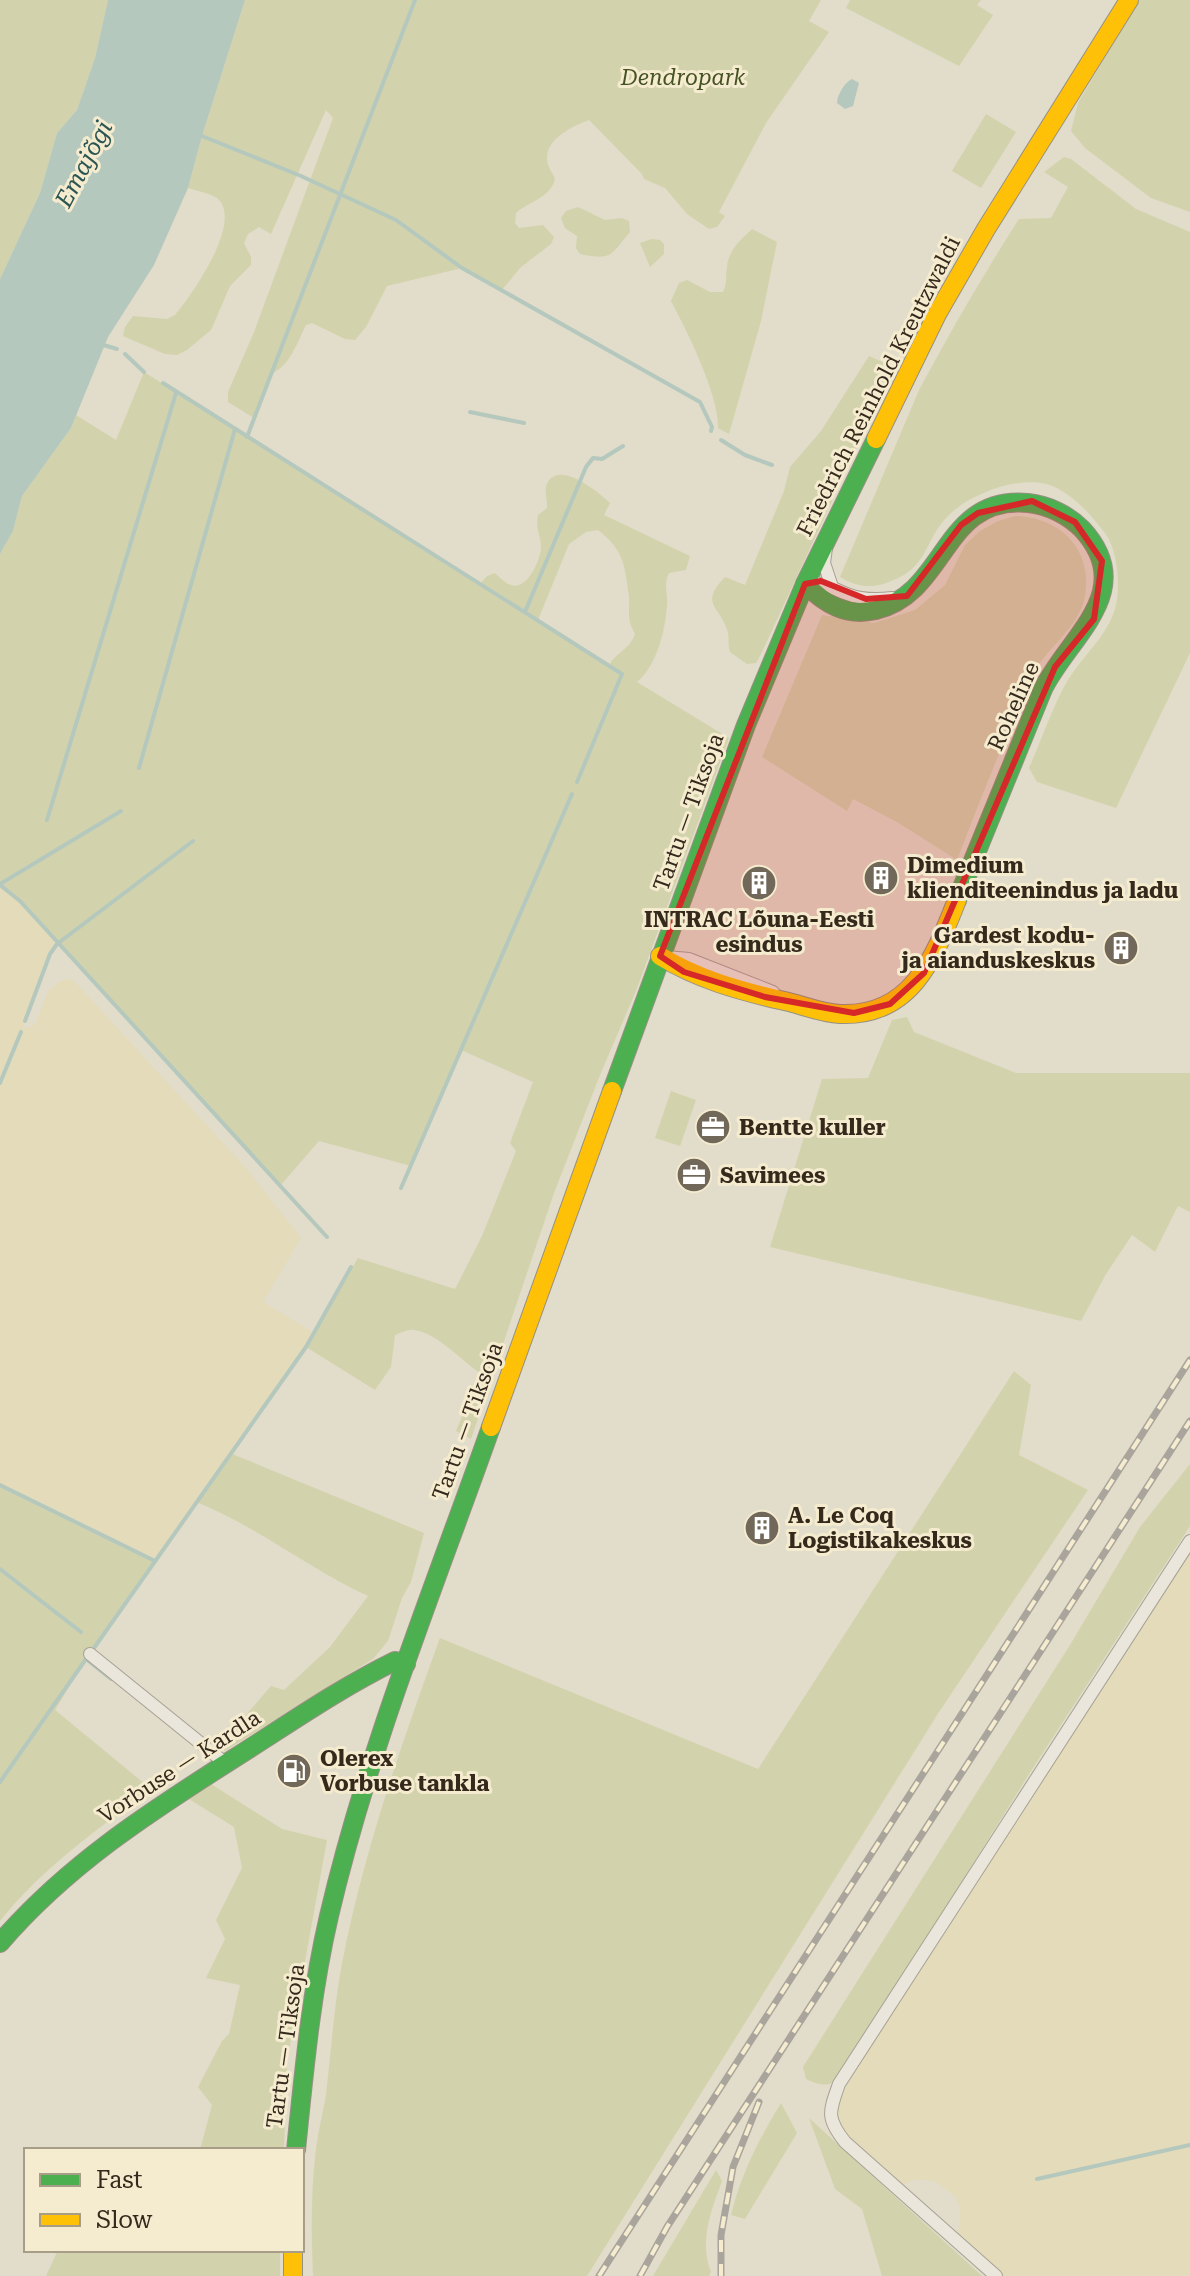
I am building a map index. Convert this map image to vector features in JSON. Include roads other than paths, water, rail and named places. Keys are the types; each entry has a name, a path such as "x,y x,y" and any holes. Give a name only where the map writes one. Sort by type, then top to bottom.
{"main road":[{"name":"Friedrich Reinhold Kreutzwaldi","path":"746,725 826,538 937,314 986,229 1129,0"},
{"name":"Roheline","path":"660,956 684,972 831,1014 880,1009 905,994 933,959 1055,667 1094,619 1104,579 1102,561 1075,522 1032,501 994,506 961,525 921,584 907,596 883,608 861,612 825,603 805,584"},
{"name":"Tartu — Tiksoja","path":"296,2148 311,2011 329,1916 372,1760 746,725"},
{"name":"Vorbuse — Kardla","path":"0,1943 38,1901 107,1843 354,1681 395,1661 406,1664"},
{"path":"293,2252 293,2276"}],"street":[{"path":"826,538 824,563 832,587"},
{"path":"805,584 821,581 850,596 866,599 907,596"},
{"path":"996,2276 845,2142 830,2123 830,2108 839,2084 1190,1541"},
{"path":"90,1654 225,1763"}],"water":[{"name":"Emajõgi","path":"108,0 245,0 188,188 154,265 108,337 71,428 22,496 13,531 0,554 0,279 40,193 57,133 77,110 95,58"},
{"path":"852,79 859,83 853,106 845,109 837,100 844,86"}],"waterway":[{"path":"247,437 415,0"},
{"path":"202,136 301,176 396,220 462,268 700,402 711,431"},
{"path":"100,344 117,349"},
{"path":"125,354 144,372"},
{"path":"163,383 622,674 577,782"},
{"path":"47,820 176,393"},
{"path":"470,412 524,423"},
{"path":"139,768 235,429"},
{"path":"721,440 745,455 772,465"},
{"path":"525,612 586,467 593,458 602,459 623,446"},
{"path":"401,1188 572,794"},
{"path":"0,884 121,811"},
{"path":"25,1021 50,954 57,944 193,841"},
{"path":"0,885 20,901 327,1237"},
{"path":"0,1083 21,1032"},
{"path":"94,1648 306,1347 351,1267"},
{"path":"0,1485 155,1561"},
{"path":"0,1569 81,1632"},
{"path":"0,1782 86,1659 111,1679"},
{"path":"1037,2179 1190,2145"}],"railway":[{"path":"599,2276 1190,1360"},
{"path":"640,2276 667,2227 1190,1421"},
{"path":"721,2276 721,2235 733,2167 759,2102"}],"place":[{"name":"Dimedium klienditeenindus ja ladu","path":"881,878"},
{"name":"INTRAC Lõuna-Eesti esindus","path":"759,883"},
{"name":"Gardest kodu- ja aianduskeskus","path":"1121,948"},
{"name":"Bentte kuller","path":"713,1127"},
{"name":"Savimees","path":"694,1175"},
{"name":"A. Le Coq Logistikakeskus","path":"762,1528"},
{"name":"Olerex Vorbuse tankla","path":"294,1771"}],"park label":[{"name":"Dendropark","path":"683,77"}]}
